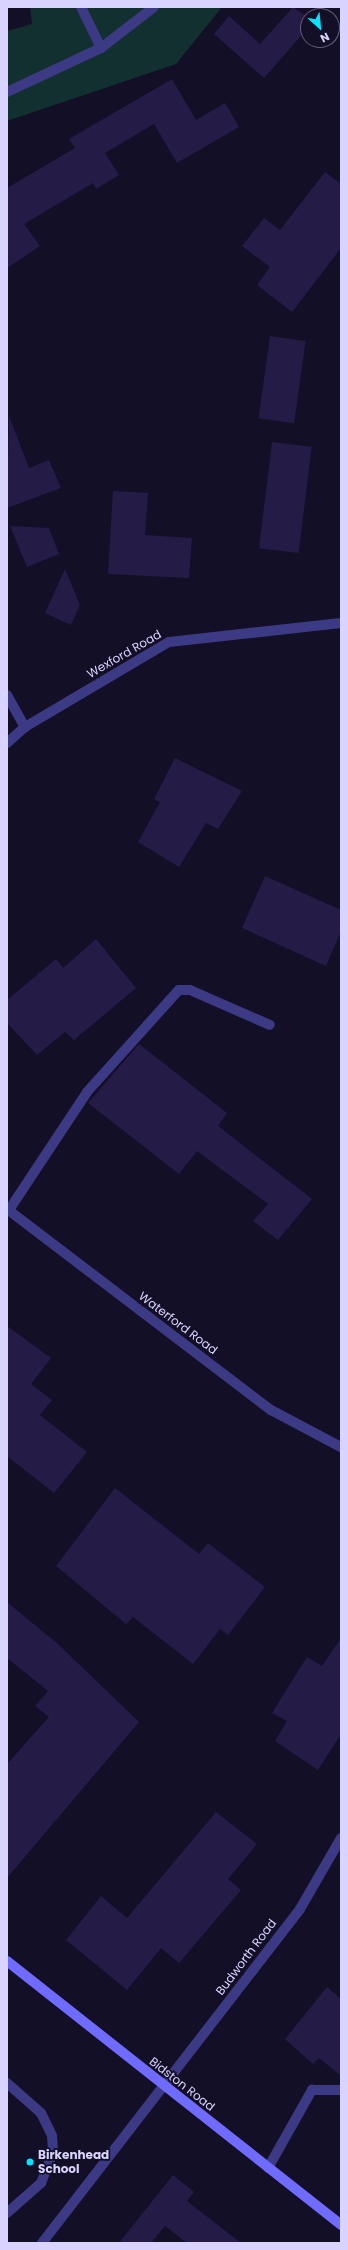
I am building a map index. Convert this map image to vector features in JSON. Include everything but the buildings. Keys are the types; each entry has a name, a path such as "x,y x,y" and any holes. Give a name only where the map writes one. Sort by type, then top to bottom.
{"main road":[{"name":"Bidston Road","path":"7,1961 341,2225"}],"street":[{"path":"81,7 101,48"},
{"path":"7,92 101,48 154,7"},
{"name":"Wexford Road","path":"7,742 25,727 169,642 341,623"},
{"path":"7,694 25,727"},
{"path":"8,1209 87,1092 179,990 190,990 270,1025"},
{"name":"Waterford Road","path":"8,1209 271,1410 341,1447"},
{"name":"Budworth Road","path":"42,2243 300,1909 341,1838"},
{"path":"7,2083 41,2113 52,2136 52,2152 41,2184 7,2213"},
{"path":"268,2168 312,2090 341,2090"}],"green space":[{"path":"30,7 222,7 176,64 7,121 7,31 32,24"}],"place":[{"name":"Birkenhead School","path":"30,2162"}]}
